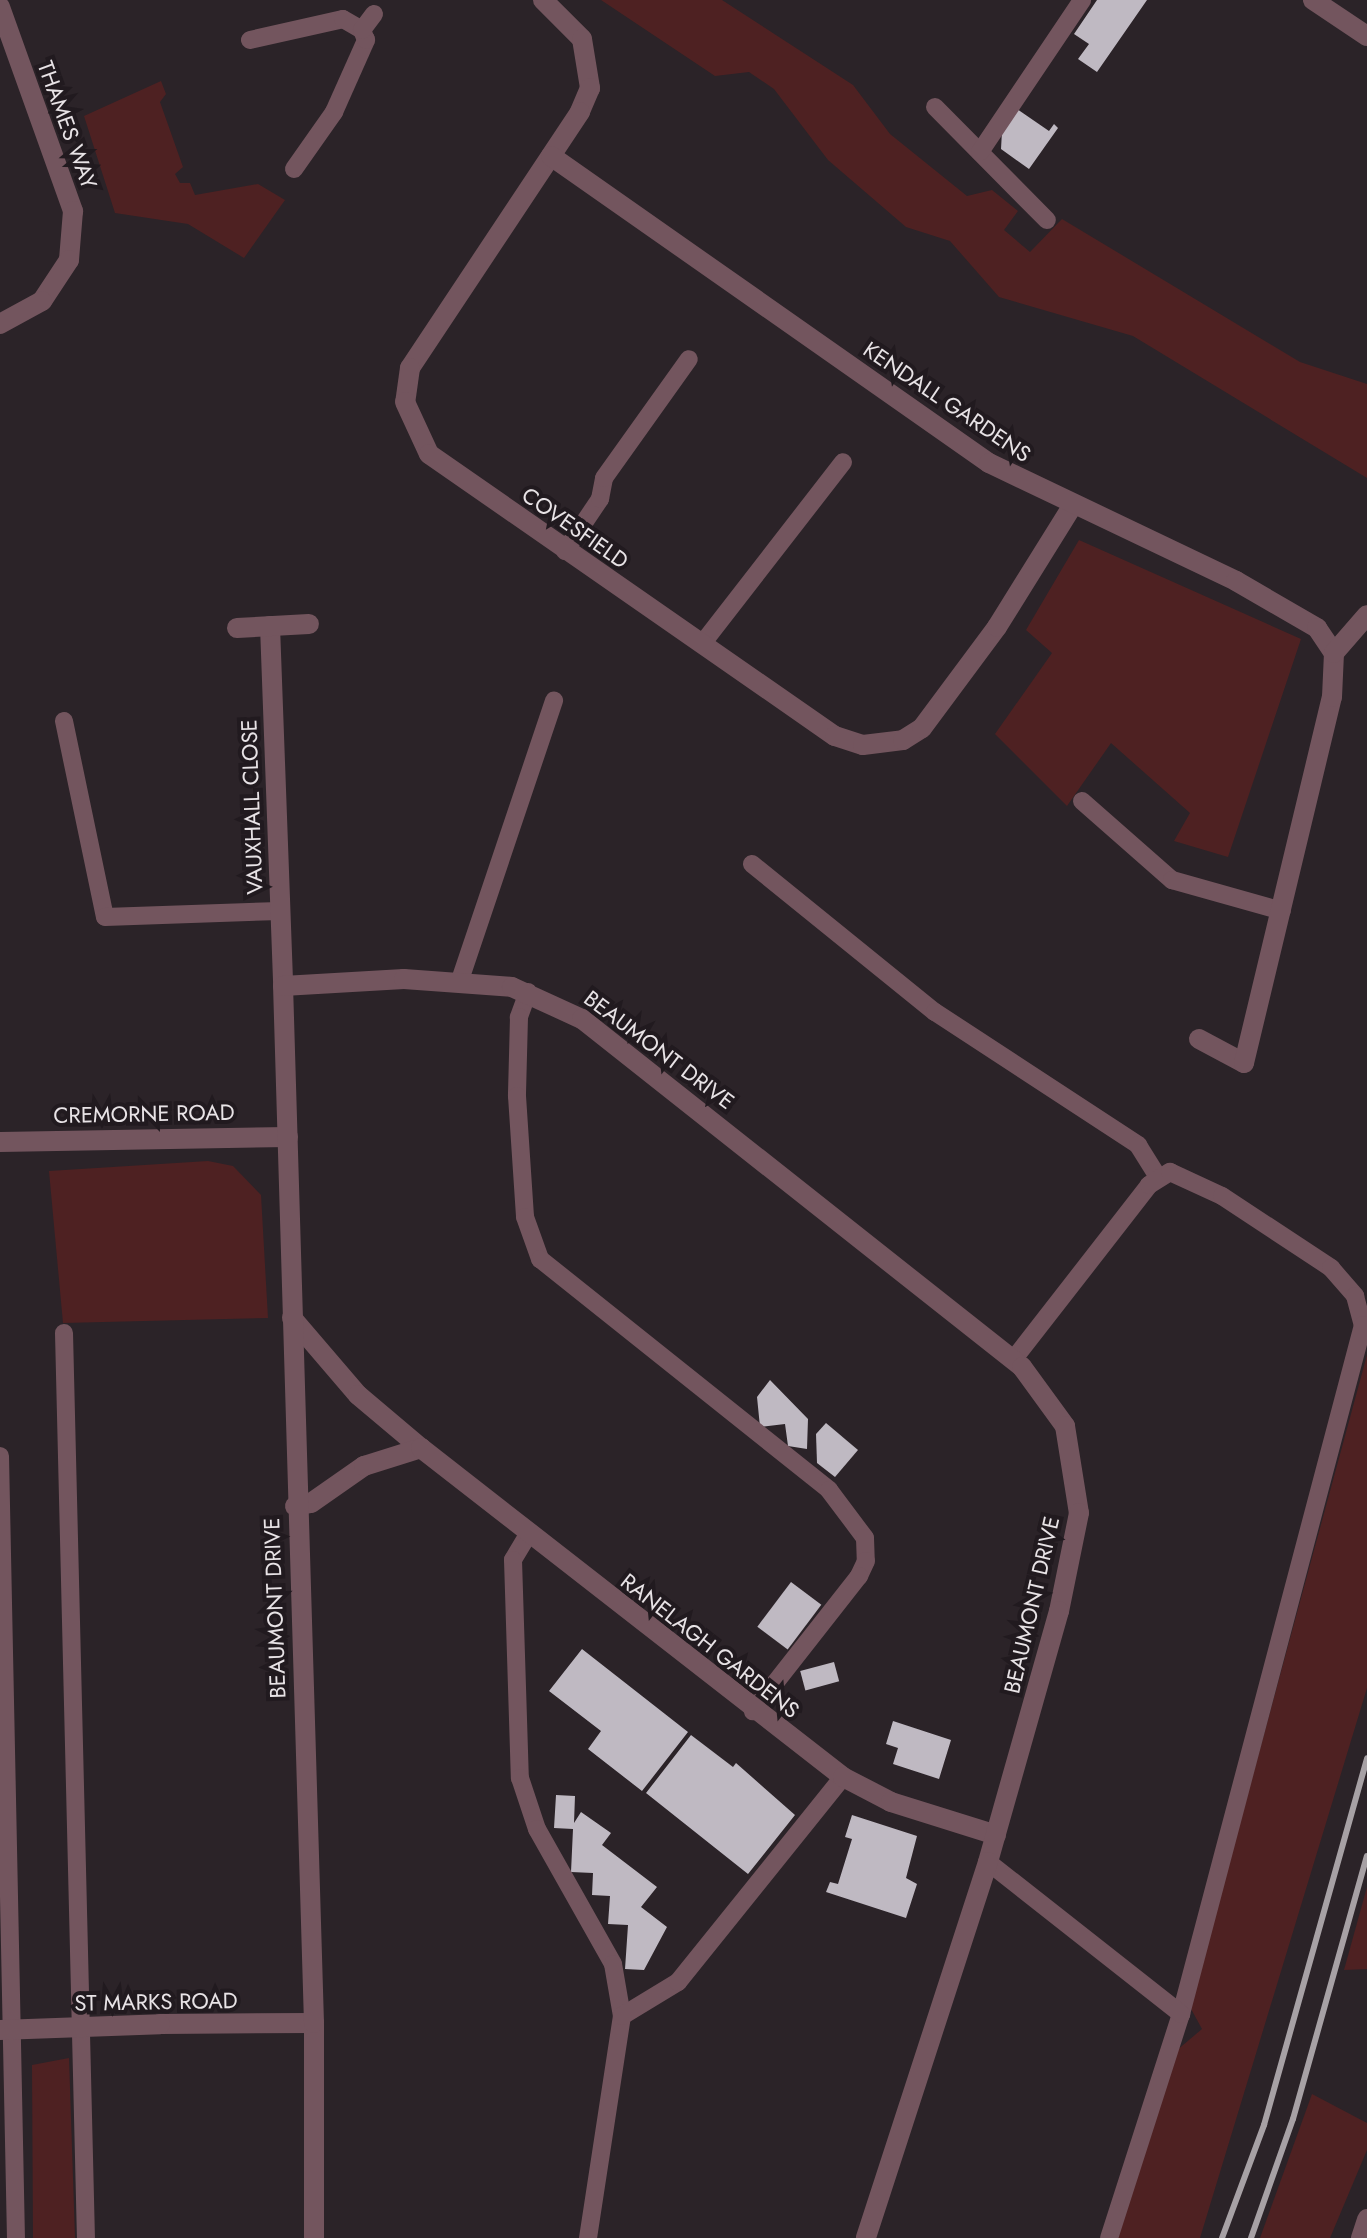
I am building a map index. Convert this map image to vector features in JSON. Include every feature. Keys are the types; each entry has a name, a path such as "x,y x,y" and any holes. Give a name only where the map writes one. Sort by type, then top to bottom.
{"street":[{"name":"COVESFIELD","path":"543,0 578,34 591,68 583,106 413,361 404,391 411,422 429,454 843,741 871,746 903,740 922,728 970,664 1073,505"},
{"path":"1313,0 1367,36"},
{"name":"THAMES WAY","path":"0,7 73,211 69,260 42,301 0,324"},
{"name":"KENDALL GARDENS","path":"551,156 989,463 1236,581 1317,628 1334,653"},
{"path":"1199,1039 1244,1063 1332,697 1334,653 1367,615"},
{"path":"237,628 309,624"},
{"name":"VAUXHALL CLOSE","path":"270,626 283,986"},
{"name":"BEAUMONT DRIVE","path":"314,2238 314,2023 295,1506 283,986 460,980 528,992 603,1034 1013,1360 1063,1423 1079,1513 1059,1611 988,1862 866,2238"},
{"name":"CREMORNE ROAD","path":"0,1142 288,1137"},
{"name":"RANELAGH GARDENS","path":"292,1318 358,1395 753,1711 843,1777 891,1802 996,1835"},
{"path":"295,1506 311,1503 364,1466 421,1448"},
{"name":"ST MARKS ROAD","path":"0,2030 160,2024 314,2023"},
{"path":"1361,2238 1367,2219"}],"lane":[{"path":"980,152 1082,0"},
{"path":"362,30 374,14"},
{"path":"250,40 343,19 362,30 366,40 342,96 294,169"},
{"path":"935,107 1047,220"},
{"path":"565,551 600,499 604,478 689,359"},
{"path":"702,644 843,462"},
{"path":"460,980 554,700"},
{"path":"64,721 105,917 280,911"},
{"path":"1082,801 1172,880 1282,911"},
{"path":"752,864 935,1012 1138,1145 1158,1177"},
{"path":"528,992 519,1017 517,1096 525,1217 540,1259 829,1490 865,1538 866,1561 859,1576 753,1711"},
{"path":"1013,1360 1158,1177 1173,1172 1192,1179 1316,1257 1352,1291 1363,1325 1181,2014 1109,2238"},
{"path":"64,1333 76,2028 86,2238"},
{"path":"0,1456 16,2238"},
{"path":"529,1533 513,1560 520,1778 537,1829 613,1964 622,2016 588,2238"},
{"path":"622,2016 678,1982 843,1777"},
{"path":"988,1862 1181,2014"}],"shaded area":[{"path":"601,0 722,0 853,85 890,134 967,196 992,190 1018,211 1004,230 1030,252 1062,219 1300,362 1367,384 1367,478 1133,336 999,297 950,241 906,227 828,160 774,89 749,72 715,76"},
{"path":"161,81 166,94 160,102 183,167 175,174 180,183 190,183 195,195 258,184 285,200 244,258 188,224 115,213 84,116"},
{"path":"1079,540 1301,639 1228,857 1174,841 1190,813 1111,743 1067,806 995,734 1052,653 1026,630"},
{"path":"208,1161 233,1166 261,1195 268,1318 63,1323 49,1171"},
{"path":"1367,1355 1367,1688 1200,2238 1111,2238 1176,2051 1202,2029 1190,2007"},
{"path":"1367,1887 1367,1969 1344,1970"},
{"path":"69,2058 75,2238 33,2238 32,2065"},
{"path":"1312,2094 1367,2123 1367,2150 1330,2238 1260,2238"}],"building":[{"path":"1097,0 1147,0 1097,72 1078,59 1089,44 1074,34"},
{"path":"1017,109 1049,131 1054,124 1058,128 1029,169 1001,149 1002,131"},
{"path":"770,1380 808,1419 807,1449 788,1446 785,1424 760,1427 757,1397"},
{"path":"826,1423 858,1450 835,1477 817,1463 816,1434"},
{"path":"791,1582 821,1605 788,1650 757,1627"},
{"path":"582,1649 688,1732 642,1791 588,1749 601,1731 549,1691"},
{"path":"834,1662 839,1681 805,1690 800,1671"},
{"path":"893,1721 951,1740 939,1779 893,1764 898,1748 886,1744"},
{"path":"691,1735 733,1767 736,1763 795,1815 748,1874 646,1793"},
{"path":"556,1795 575,1796 574,1823 581,1812 611,1833 602,1845 657,1887 641,1907 667,1927 644,1970 625,1969 628,1925 608,1924 610,1896 592,1895 593,1873 571,1872 573,1829 554,1828"},
{"path":"852,1815 917,1836 906,1878 917,1884 906,1918 826,1892 830,1882 838,1884 852,1839 845,1837"}],"railway":[{"path":"1222,2238 1264,2125 1367,1758"},
{"path":"1251,2238 1293,2119 1367,1856"}]}
